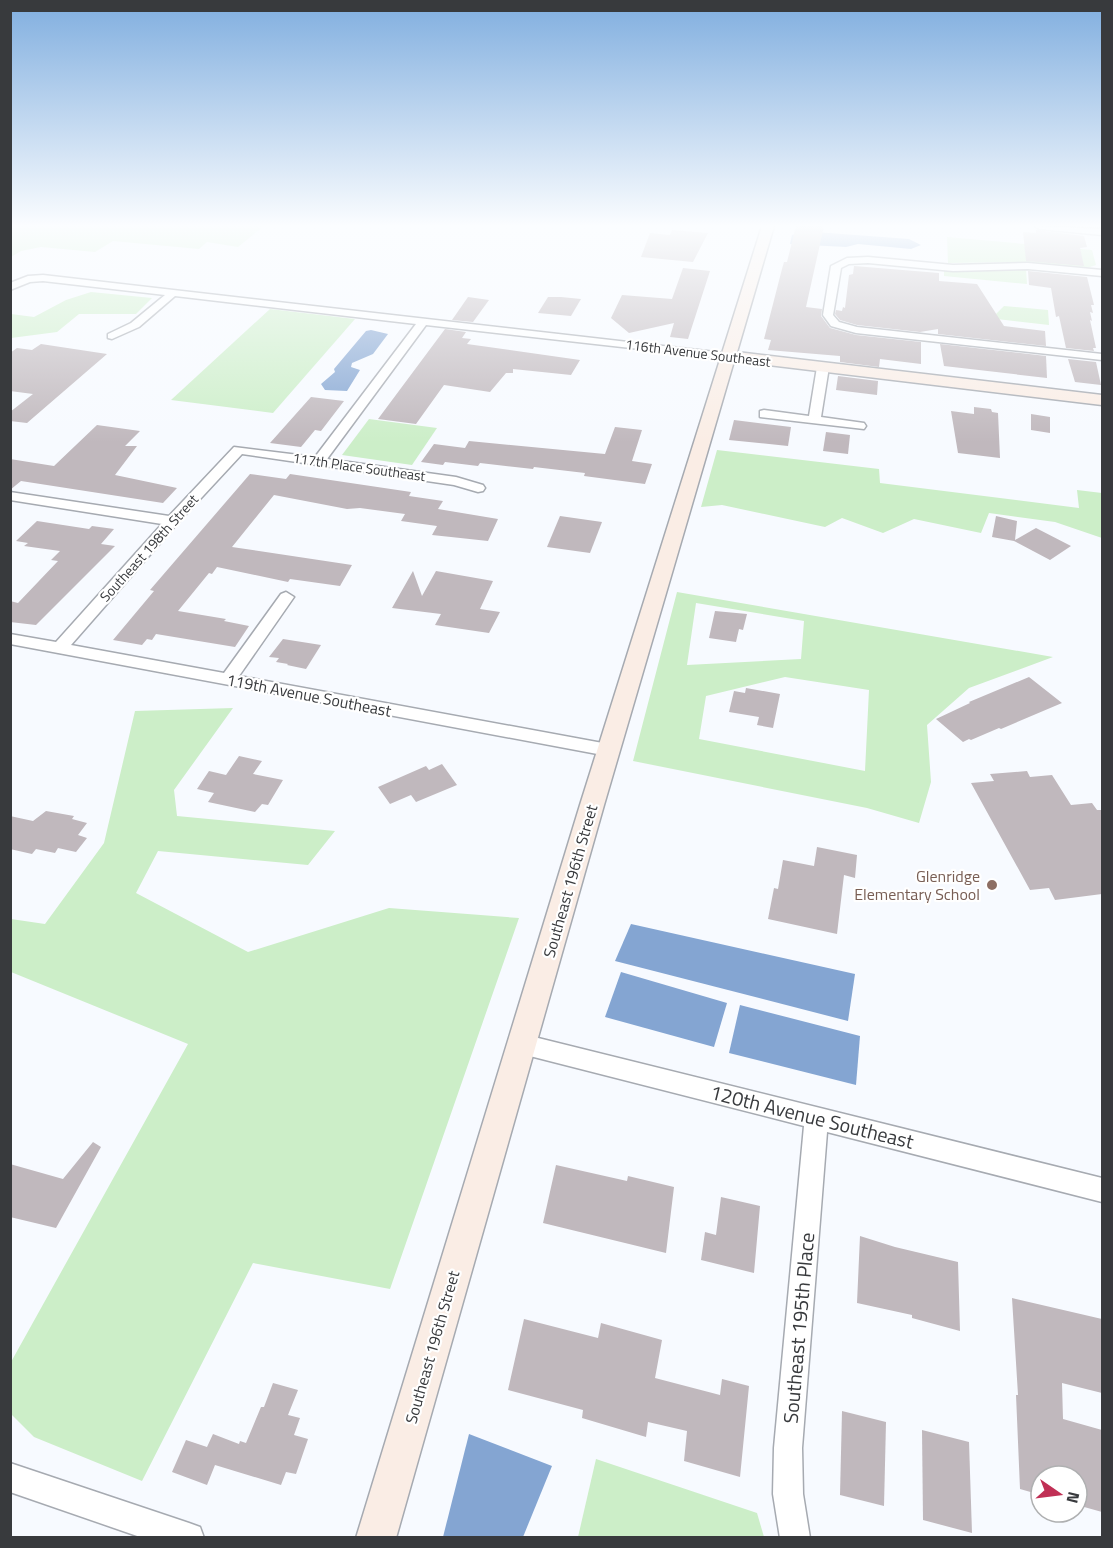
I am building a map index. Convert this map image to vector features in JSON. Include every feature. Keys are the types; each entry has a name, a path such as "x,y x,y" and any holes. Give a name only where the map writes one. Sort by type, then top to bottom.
{"street":[{"path":"112,336 135,325 167,298"},
{"name":"116th Avenue Southeast","path":"220,298 1102,400"},
{"name":"Southeast 196th Street","path":"376,1538 608,750 746,298"},
{"path":"831,298 828,315 835,324 856,330 1102,357"},
{"path":"319,460 423,321"},
{"path":"814,420 823,367"},
{"path":"764,414 860,426"},
{"name":"117th Place Southeast","path":"238,450 456,481 478,488"},
{"name":"Southeast 198th Street","path":"62,647 172,521 238,450"},
{"path":"10,496 172,521"},
{"path":"228,680 286,597"},
{"name":"119th Avenue Southeast","path":"10,639 608,750"},
{"name":"120th Avenue Southeast","path":"522,1044 1102,1190"},
{"name":"Southeast 195th Place","path":"795,1538 788,1494 788,1448 816,1118"},
{"path":"10,1477 189,1538"}],"green space":[{"path":"152,298 136,314 79,314 57,332 11,338 11,314 34,317 66,300"},
{"path":"1004,306 1048,310 1049,325 997,319 996,314"},
{"path":"270,309 355,319 273,413 171,400"},
{"path":"369,419 437,428 412,465 342,455"},
{"path":"717,450 879,469 880,483 1079,508 1077,490 1102,493 1102,538 1055,522 989,513 981,533 914,519 883,533 842,518 825,527 722,505 701,507"},
{"path":"677,592 1053,657 969,688 927,725 931,782 919,823 867,808 633,761","holes":["696,603 804,621 801,659 687,665","785,677 869,690 865,771 699,739 706,696"]},
{"path":"233,708 174,790 177,816 335,831 308,865 158,851 136,893 248,952 389,908 519,918 390,1289 253,1263 142,1481 34,1437 11,1414 11,1362 188,1044 11,972 11,919 45,924 104,843 135,711"},
{"path":"596,1459 757,1513 764,1537 578,1537"}],"water":[{"path":"366,331 388,334 373,354 352,363 351,367 360,370 347,391 325,390 321,384 335,372 334,369"},
{"path":"631,924 855,974 848,1021 615,961"},
{"path":"621,972 727,1003 714,1047 605,1017"},
{"path":"740,1005 860,1036 856,1085 729,1053"},
{"path":"469,1434 552,1466 523,1537 443,1537"}],"building":[{"path":"467,298 489,300 473,322 452,320"},
{"path":"547,298 581,299 571,316 538,313"},
{"path":"620,298 701,298 688,339 670,337 674,323 629,333 611,318"},
{"path":"774,298 808,298 806,307 822,309 821,316 830,328 856,335 921,342 921,364 880,359 879,367 840,362 840,356 768,350 771,340 764,339"},
{"path":"846,298 986,298 1004,326 1045,331 1046,346 938,334 938,329 920,332 857,325 840,320 835,314 836,310 842,311 843,307 845,308"},
{"path":"1053,298 1092,298 1094,305 1091,305 1093,313 1090,312 1092,321 1090,320 1096,348 1093,348 1094,351 1066,348 1059,316 1056,317"},
{"path":"445,329 466,332 462,338 471,339 467,344 580,360 571,375 513,369 513,373 506,373 490,392 444,385 416,424 378,419"},
{"path":"41,344 107,354 27,423 10,421 10,412 33,394 10,391 10,353 17,348 32,350"},
{"path":"940,344 1046,356 1047,378 944,366"},
{"path":"1068,359 1096,362 1101,385 1075,382"},
{"path":"838,376 878,381 877,395 836,390"},
{"path":"311,397 344,401 321,431 315,430 301,447 270,443"},
{"path":"974,407 991,409 992,412 998,413 1000,458 958,453 951,411 974,414"},
{"path":"1031,414 1050,417 1050,433 1031,430"},
{"path":"734,420 791,427 788,446 729,440"},
{"path":"97,425 140,431 125,446 137,446 115,475 177,488 163,503 21,481 10,490 10,459 54,466"},
{"path":"615,427 642,430 632,461 652,464 645,484 534,467 533,469 480,463 478,466 421,462 434,444 465,448 469,441 605,454"},
{"path":"826,432 850,435 848,454 823,451"},
{"path":"250,474 286,479 290,474 411,492 409,496 443,501 438,509 498,519 488,541 432,535 437,526 401,521 405,514 360,508 347,509 274,495 232,547 352,565 340,586 290,579 288,582 217,567 212,574 209,573 178,611 226,619 224,621 249,626 235,647 156,634 152,640 147,639 142,645 113,640 154,591 150,590"},
{"path":"560,516 602,522 590,553 547,547"},
{"path":"996,516 1017,521 1015,540 1036,528 1071,546 1050,560 1014,541 992,537"},
{"path":"37,521 89,529 92,526 114,529 101,544 115,546 36,625 10,622 10,601 18,603 58,561 51,560 60,551 24,546 28,543 16,541"},
{"path":"413,571 422,596 436,571 493,581 480,609 500,612 489,633 435,625 441,614 392,608"},
{"path":"715,611 747,614 743,630 739,629 736,642 709,638"},
{"path":"283,639 321,645 306,669 276,662 279,658 269,657"},
{"path":"1029,677 1062,703 1001,729 963,742 936,719 969,702"},
{"path":"746,688 780,694 773,728 757,725 759,717 729,712 734,691 745,693"},
{"path":"239,756 262,761 253,774 283,780 268,805 262,804 255,812 208,802 214,793 197,789 209,771 226,775"},
{"path":"442,764 457,785 416,802 411,795 390,804 378,787 426,766 429,770"},
{"path":"1027,771 1030,777 1052,775 1071,805 1092,803 1097,810 1102,810 1102,894 1055,900 1049,888 1030,890 971,783 994,781 990,774"},
{"path":"46,811 74,816 72,819 87,823 78,835 87,838 76,852 58,848 55,853 36,849 32,854 10,849 10,816 33,821"},
{"path":"817,847 857,855 855,878 844,875 837,934 768,919 774,888 778,889 783,860 814,866"},
{"path":"93,1142 101,1147 56,1228 10,1217 10,1164 63,1179"},
{"path":"556,1165 627,1181 628,1176 674,1187 666,1253 543,1223"},
{"path":"721,1197 760,1206 754,1273 701,1260 705,1232 716,1235"},
{"path":"860,1236 958,1262 960,1331 912,1318 912,1315 857,1303"},
{"path":"1012,1298 1102,1319 1102,1393 1062,1383 1063,1419 1102,1430 1102,1512 1089,1508 1089,1464 1029,1464 1029,1492 1020,1489 1016,1395 1018,1395"},
{"path":"524,1319 598,1338 601,1323 662,1340 655,1378 720,1395 722,1379 749,1386 740,1477 684,1461 687,1431 648,1422 646,1437 582,1418 583,1410 508,1390"},
{"path":"273,1383 298,1390 288,1415 300,1418 294,1435 308,1439 296,1474 286,1472 281,1485 215,1465 207,1485 172,1472 186,1440 207,1447 213,1434 239,1444 240,1441 246,1443"},
{"path":"842,1411 886,1422 884,1506 840,1495"},
{"path":"922,1430 969,1442 972,1533 923,1520"}],"place":[{"name":"Glenridge Elementary School","path":"992,885"}]}
